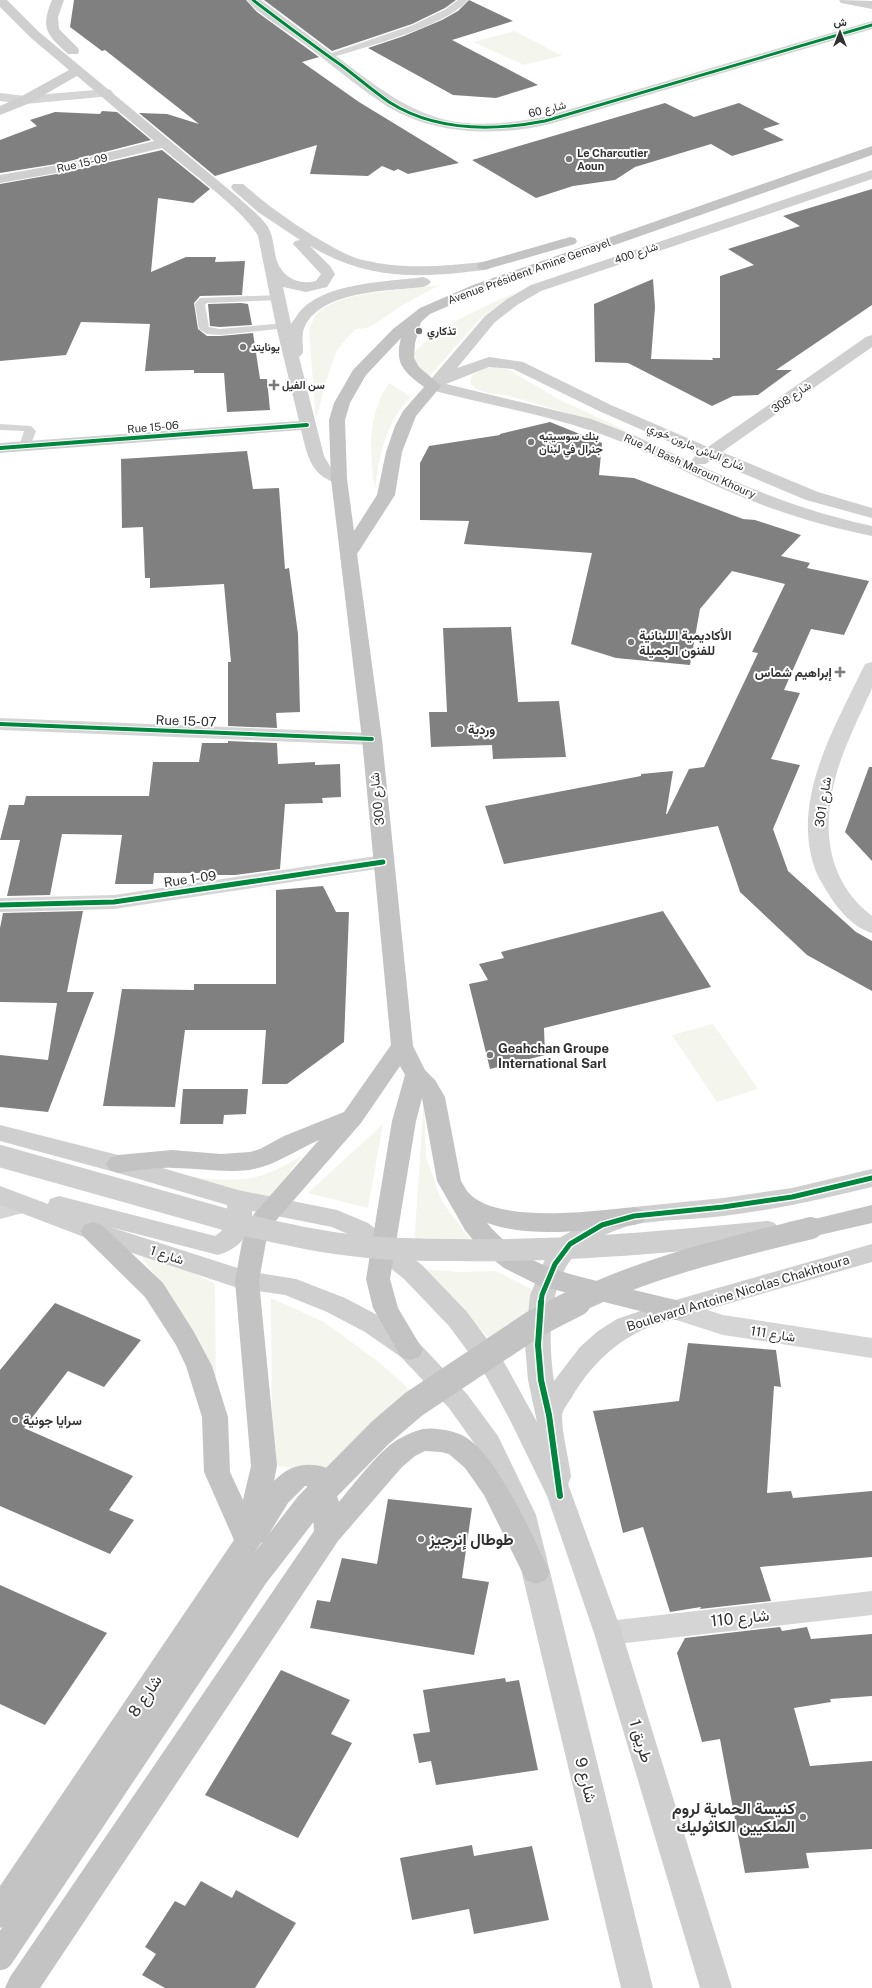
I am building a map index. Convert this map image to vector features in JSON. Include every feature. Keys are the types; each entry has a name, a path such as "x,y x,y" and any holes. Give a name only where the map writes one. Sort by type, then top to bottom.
{"highway":[{"name":"Avenue Président Amine Gemayel","path":"349,553 339,479 337,420 342,404 359,373 370,359 424,311 465,292 872,150"},
{"path":"856,156 872,154"},
{"path":"484,266 629,226 690,214"},
{"path":"349,553 386,495 394,452 402,426 409,414 435,384 412,370 407,364 406,349 414,319"},
{"name":"شارع 300","path":"349,553 372,739 402,1046 416,1075 427,1086 433,1097 449,1181 474,1224 489,1242 513,1261 549,1279 676,1310"},
{"name":"شارع 8","path":"0,1914 244,1548 264,1466 247,1281 258,1232 263,1220 353,1117 402,1046"},
{"path":"410,1350 390,1320 380,1297 378,1279 404,1122 416,1075"},
{"path":"118,1164 172,1159 221,1163 250,1161 268,1156 292,1142 353,1117"},
{"path":"458,1197 466,1205 482,1214 510,1220 574,1221 634,1216"},
{"path":"0,1956 254,1576 309,1505 380,1433 414,1404 534,1324 603,1289 688,1259 872,1214"},
{"path":"93,1231 154,1290 185,1339 199,1366 215,1417 217,1472 244,1548"},
{"path":"21,1988 328,1533 397,1455 406,1448 423,1440 441,1441 457,1446 474,1460 493,1487 536,1572"},
{"path":"244,1548 281,1492 295,1478 305,1475 318,1476 325,1501 328,1533"}],"main road":[{"path":"58,0 52,13 50,24 54,32 91,68 276,218 322,264 328,274 322,284 306,288 282,282 272,267"},
{"path":"845,0 872,5"},
{"path":"1,2 35,35 76,71 106,93 163,143 234,201 261,228 265,236 307,425 320,465 324,471 339,479"},
{"path":"0,111 25,100 76,71"},
{"name":"Rue 15-09","path":"0,179 24,176 88,162 163,143"},
{"name":"شارع 400","path":"435,384 490,319 512,302 536,288 872,174"},
{"path":"276,218 329,251 358,264 395,271 430,272 484,266"},
{"path":"294,369 297,326 311,310 329,298 368,288 436,279 484,266"},
{"name":"شارع 308","path":"688,467 872,340"},
{"name":"شارع الباش مارون خوري","path":"435,384 474,366 489,362 508,363 525,368 605,408 709,453 812,496 872,513"},
{"name":"Rue Al Bash Maroun Khoury","path":"435,384 471,396 574,419 600,427 639,442 688,467 751,494 832,522 872,531"},
{"name":"Rue 15-06","path":"0,448 307,425"},
{"path":"0,1133 118,1164 238,1199 337,1219 359,1229 413,1272 458,1319 495,1369 521,1416 560,1496"},
{"path":"0,1156 104,1183 206,1214 283,1234 336,1244 465,1251 592,1248 811,1228"},
{"path":"560,1496 549,1414 541,1380 538,1345 542,1295 555,1264 570,1244 602,1225 634,1216 723,1208 785,1198 872,1178"},
{"path":"0,1190 218,1246 233,1238 239,1227 240,1218 238,1199"},
{"name":"شارع 1","path":"0,1195 11,1207 93,1231 247,1281 287,1286 336,1305 374,1325 410,1350"},
{"name":"Boulevard Antoine Nicolas Chakhtoura","path":"549,1414 562,1388 593,1352 607,1338 629,1324 773,1280 872,1253"},
{"name":"شارع 9","path":"410,1350 458,1401 489,1444 522,1515 637,1988"},
{"name":"طريق 1","path":"560,1496 608,1633 716,1988"}],"street":[{"name":"شارع 60","path":"253,0 390,102 403,109 455,126 478,129 523,126 566,115 872,25"},
{"path":"0,97 25,100 106,93"},
{"name":"شارع 301","path":"872,668 828,771 822,790 817,817 820,854 834,888 862,919 872,926"},
{"name":"Rue 15-07","path":"0,724 372,739"},
{"name":"Rue 1-09","path":"0,905 114,902 383,862"},
{"name":"شارع 111","path":"676,1310 723,1325 872,1348"},
{"name":"شارع 110","path":"608,1633 872,1603"}],"lane":[{"path":"327,56 401,32 430,20 464,0"},
{"path":"278,298 204,300 200,304 204,329 220,332 284,326"},
{"path":"0,427 28,428 30,431 25,447"}],"shaded area":[{"path":"515,31 562,56 524,65 473,42"},
{"path":"440,285 401,306 375,324 367,328 356,329 347,338 336,352 324,388 316,421 309,330 317,314 331,304 361,295"},
{"path":"518,291 481,318 427,379 411,356 422,345 447,326 461,318"},
{"path":"494,367 509,370 558,399 655,444 548,407 512,397 484,392 474,387 470,383 472,375 486,368"},
{"path":"389,383 411,397 402,407 389,429 381,453 375,491 371,449 373,422 376,409"},
{"path":"713,1024 758,1089 717,1102 672,1035"},
{"path":"424,1098 426,1157 442,1202 476,1247 414,1245"},
{"path":"383,1124 368,1208 308,1193"},
{"path":"302,1155 271,1200 171,1174 208,1179 239,1180 269,1173 285,1166"},
{"path":"129,1238 215,1284 216,1389 177,1308"},
{"path":"425,1269 457,1272 496,1271 531,1289 536,1313 491,1341"},
{"path":"271,1298 324,1322 380,1363 415,1395 324,1473 272,1465"}],"building":[{"path":"74,0 246,0 257,12 319,57 302,62 359,102 459,163 408,174 398,169 394,171 382,166 368,176 310,174 317,145 215,176 139,113 167,114 199,124 105,50 102,51 70,27"},
{"path":"264,0 456,0 445,8 412,24 332,51"},
{"path":"469,0 513,21 452,40 538,85 496,98 453,95 368,48 404,36 442,20 458,11"},
{"path":"665,103 694,117 739,103 780,124 763,129 784,140 732,156 711,144 635,167 615,180 573,186 536,198 472,160"},
{"path":"102,111 117,112 151,140 62,163 0,173 0,140 37,126 30,120 55,112 100,114"},
{"path":"162,150 210,189 193,203 158,198 151,272 186,257 216,257 215,262 245,261 242,295 200,296 194,303 198,329 207,336 253,333 260,379 267,379 270,410 227,412 224,373 194,373 194,370 145,371 150,324 81,322 66,355 0,361 0,184 62,173"},
{"path":"872,189 872,305 776,370 792,370 758,395 733,396 712,406 628,363 595,362 594,304 653,279 655,307 651,359 713,360 712,358 720,358 720,276 754,265 728,249 800,226 783,216"},
{"path":"208,304 248,304 252,325 220,327 210,326"},
{"path":"550,422 602,443 599,475 634,478 743,519 755,520 801,535 781,556 810,563 807,568 869,581 844,635 811,629 784,690 800,693 771,759 800,765 773,829 788,871 856,932 872,941 872,991 807,955 740,892 718,826 504,864 485,806 641,776 641,774 673,771 667,814 689,769 704,767 758,653 752,652 785,584 732,571 700,609 690,665 616,658 571,644 592,553 464,544 469,521 420,520 420,463 429,446 500,435"},
{"path":"247,451 253,489 279,488 285,569 289,568 298,634 300,712 276,713 277,728 228,726 228,662 231,662 224,584 150,588 150,578 145,578 143,527 122,528 121,459"},
{"path":"511,627 518,702 559,701 566,757 493,759 492,745 431,747 429,712 447,712 443,628"},
{"path":"228,741 277,743 278,764 315,762 315,765 340,764 341,797 322,798 323,803 285,804 280,869 235,875 207,875 208,873 154,873 153,884 115,884 122,835 62,834 50,895 7,896 20,840 0,840 9,805 24,805 26,796 149,796 153,762 199,762 202,743 228,743"},
{"path":"869,767 872,767 872,861 845,832"},
{"path":"323,886 336,912 349,912 344,1042 287,1084 262,1084 266,1030 185,1030 175,1107 103,1106 122,989 194,990 194,984 276,984 276,890"},
{"path":"83,911 67,992 94,992 48,1112 0,1107 0,1055 48,1060 57,1003 0,1002 0,928 3,913"},
{"path":"663,911 711,987 544,1028 545,1055 490,1069 469,984 488,980 479,964 504,958 501,952"},
{"path":"183,1089 248,1089 246,1114 224,1115 223,1124 180,1124"},
{"path":"55,1303 141,1340 104,1387 68,1371 24,1428 133,1476 109,1510 134,1520 110,1554 0,1506 0,1370"},
{"path":"688,1343 776,1350 781,1387 774,1386 767,1493 791,1491 793,1498 872,1491 872,1557 760,1567 771,1601 700,1609 701,1607 670,1612 643,1527 623,1533 593,1411 679,1401"},
{"path":"388,1499 472,1508 462,1578 489,1582 474,1655 310,1628 317,1600 330,1602 342,1558 377,1564"},
{"path":"0,1585 107,1633 45,1725 0,1704"},
{"path":"780,1627 782,1631 807,1627 811,1639 872,1634 872,1696 830,1699 831,1702 794,1708 810,1766 872,1761 872,1849 806,1853 809,1868 745,1873 720,1739 702,1742 677,1653 685,1638"},
{"path":"281,1670 350,1700 331,1734 352,1743 298,1838 205,1795"},
{"path":"505,1678 506,1682 519,1680 538,1770 436,1785 431,1761 419,1763 413,1734 430,1732 423,1690"},
{"path":"472,1845 474,1856 532,1846 549,1920 474,1934 469,1909 412,1920 400,1858"},
{"path":"201,1881 232,1898 236,1890 296,1923 255,1988 165,1988 142,1975 156,1954 145,1947 175,1901 185,1906"}],"cycle path":[{"path":"253,0 390,102 409,112 428,119 447,124 485,128 524,125 545,121 872,25"},
{"path":"0,448 307,425"},
{"path":"0,724 372,739"},
{"path":"0,905 114,902 383,862"},
{"path":"560,1496 549,1415 541,1380 538,1345 542,1295 555,1264 570,1244 602,1225 634,1216 723,1207 792,1197 872,1178"}],"place":[{"name":"Le Charcutier Aoun","path":"569,159"},
{"name":"تذكاري","path":"419,331"},
{"name":"يونايتد","path":"243,347"},
{"name":"سن الفيل","path":"274,385"},
{"name":"بنك سوسيتيه جنرال في لبنان","path":"531,442"},
{"name":"الأكاديمية اللبنانية للفنون الجميلة","path":"631,642"},
{"name":"إبراهيم شماس","path":"840,672"},
{"name":"وردية","path":"460,729"},
{"name":"Geahchan Groupe International Sarl","path":"490,1055"},
{"name":"سرايا جونية","path":"15,1420"},
{"name":"طوطال إنرجيز","path":"421,1539"},
{"name":"كنيسة الحماية لروم الملكيين الكاثوليك","path":"803,1817"}]}
